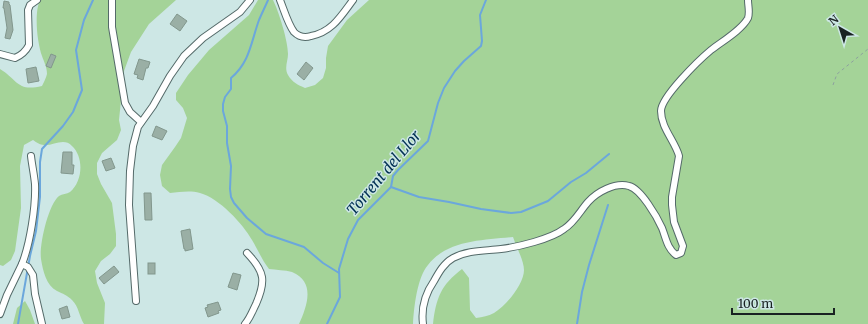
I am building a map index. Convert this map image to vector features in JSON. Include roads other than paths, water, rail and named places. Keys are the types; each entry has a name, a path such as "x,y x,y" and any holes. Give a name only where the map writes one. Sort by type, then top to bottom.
{"street":[{"path":"0,54 15,58 24,53 27,49 29,45 28,10 30,5 37,0"},
{"path":"112,0 112,27 125,103 130,112 141,122"},
{"path":"136,301 130,222 130,177 133,146 138,127 184,56 203,38 240,12 250,0"},
{"path":"280,0 294,32 305,38 317,35 329,29 340,18 353,0"},
{"path":"423,324 423,308 427,294 438,274 449,261 459,255 472,251 500,250 516,247 558,233 572,223 593,198 611,187 623,185 629,186 639,192 659,223 670,249 676,255 681,253 682,246 674,222 672,204 673,187 679,156 661,116 662,104 667,96 704,56 746,21 749,12 748,0"},
{"path":"0,314 7,294 22,264 27,249 34,202 35,184 31,156"},
{"path":"245,324 250,317 263,285 260,268 247,254"},
{"path":"22,264 28,267 33,275 35,294 42,324"}],"waterway":[{"path":"18,324 36,231 40,197 40,162 42,149 63,126 73,112 82,90 76,50 84,20 93,0"},
{"path":"268,0 259,20 246,58 231,78 231,89 225,97 223,104 231,166 231,197 234,203 247,218 266,234 304,247 323,263 339,273"},
{"name":"Torrent del Llor","path":"327,324 340,297 339,269 348,239 358,220 391,187 393,176 428,141 438,103 444,88 455,71 481,46 480,15 486,0"},
{"path":"391,187 419,197 481,209 511,213 521,212 548,201 609,154"},
{"path":"577,324 582,292 589,265 608,205"}]}
